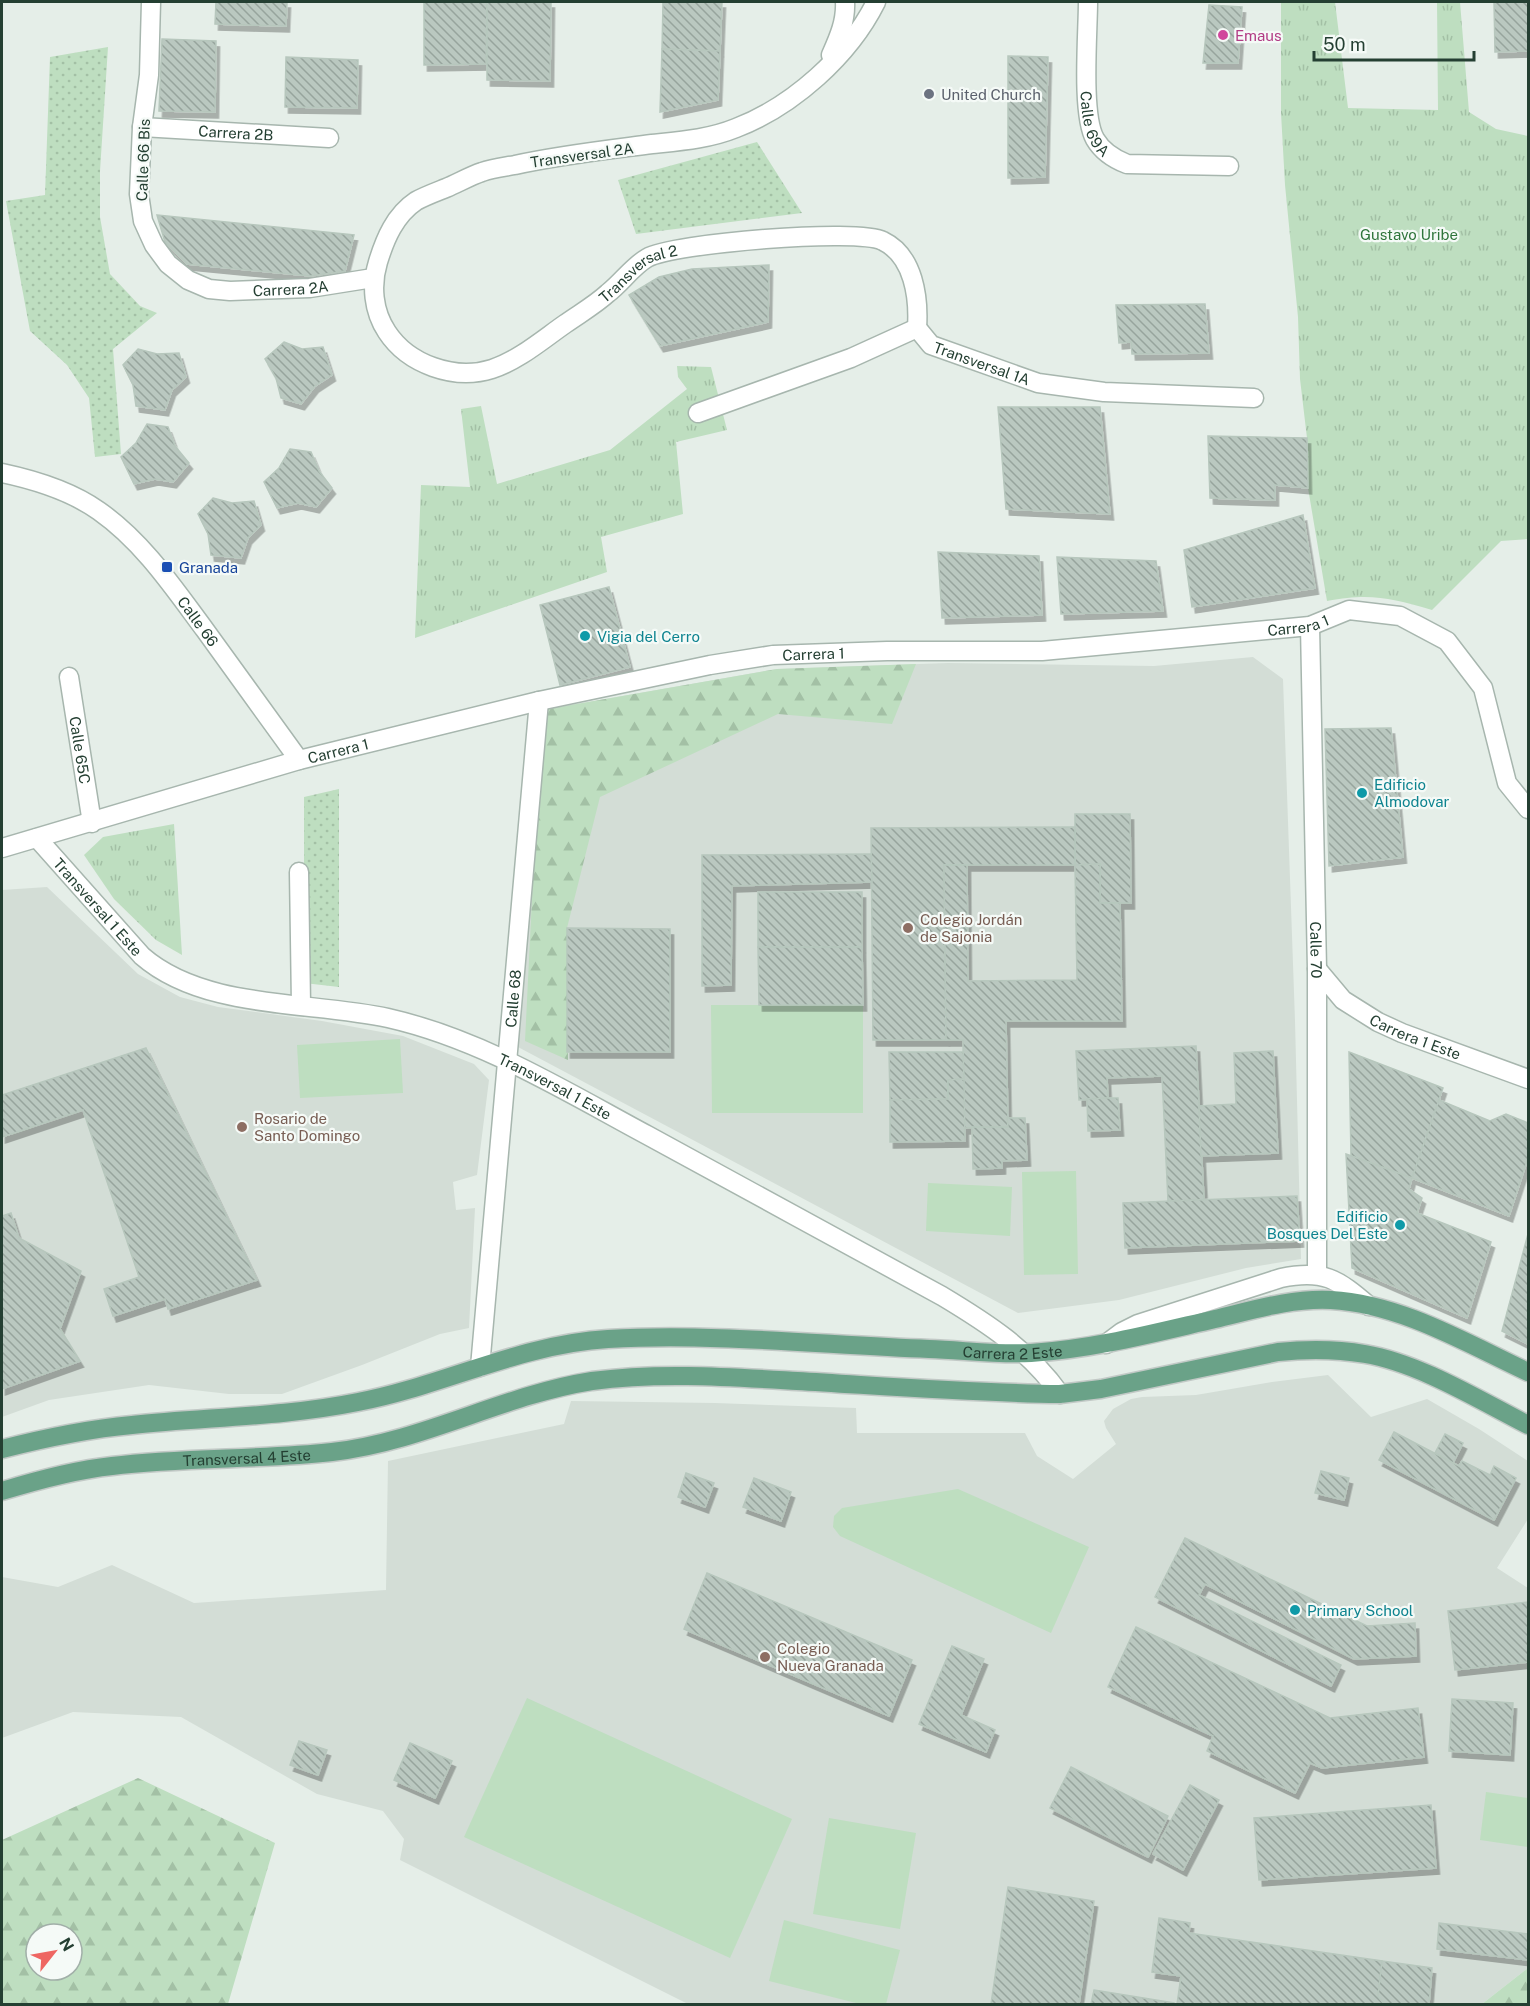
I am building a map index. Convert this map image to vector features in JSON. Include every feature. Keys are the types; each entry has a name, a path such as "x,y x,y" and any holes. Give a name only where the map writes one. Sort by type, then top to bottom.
{"main road":[{"name":"Carrera 2 Este","path":"480,1367 560,1345 603,1339 696,1336 1026,1353 1105,1345 1291,1302 1330,1300 1369,1306 1419,1322 1528,1372"},
{"path":"1060,1394 1101,1389 1278,1352 1334,1350 1366,1354 1426,1374 1528,1425"},
{"path":"2,1449 58,1435 97,1429 322,1409 394,1394 480,1367"},
{"name":"Transversal 4 Este","path":"2,1491 54,1476 112,1466 333,1452 405,1436 556,1389 632,1378 745,1377 1060,1394"}],"street":[{"name":"Calle 66 Bis","path":"151,2 149,75 142,127 139,194 143,221 154,245 168,264 188,280 208,289"},
{"name":"Transversal 2A","path":"824,70 842,30 846,14 845,2"},
{"name":"Transversal 2A","path":"373,278 391,228 414,202 482,172 543,159 707,137 734,129 777,109 801,92 851,40 876,2"},
{"name":"Calle 69A","path":"1088,2 1088,116 1095,140 1105,151 1127,164 1229,166"},
{"name":"Carrera 2B","path":"142,127 329,138"},
{"name":"Transversal 2","path":"373,278 375,305 385,330 405,353 428,366 468,373 491,369 518,357 607,295 648,257 706,244 850,235 881,239 896,250 911,274 918,306 917,328"},
{"name":"Carrera 2A","path":"208,289 230,291 310,288 373,278"},
{"name":"Transversal 1A","path":"917,328 931,345 1038,383 1104,392 1254,398"},
{"path":"698,413 851,358 917,328"},
{"name":"Calle 66","path":"2,473 45,485 78,498 119,526 138,544 176,591 299,760"},
{"name":"Carrera 1","path":"4,842 37,837 92,823 299,760 645,677 773,655 887,651 1042,651 1310,626 1349,610 1400,616 1447,641 1484,688 1507,783 1528,809"},
{"name":"Calle 70","path":"1310,626 1317,969 1317,1275"},
{"name":"Calle 65C","path":"69,677 92,823"},
{"name":"Calle 68","path":"480,1367 539,701"},
{"name":"Transversal 1 Este","path":"37,837 142,956 157,969 188,985 228,996 377,1016 416,1026 507,1061 942,1296 1026,1353 1042,1369 1060,1394"},
{"path":"299,872 301,1005"},
{"name":"Carrera 1 Este","path":"1317,969 1343,1000 1378,1022 1528,1079"},
{"path":"1105,1345 1122,1332 1138,1324 1299,1274 1317,1275 1337,1281 1369,1306"}],"shaded area":[{"name":"Colegio Jordán de Sajonia","path":"1253,657 1283,679 1301,1259 1246,1268 1119,1300 1018,1313 518,1047 529,836 548,709 777,669 948,663 1154,666"},
{"name":"Rosario de Santo Domingo","path":"47,887 138,974 180,997 218,1007 322,1021 403,1036 474,1064 489,1080 477,1175 453,1182 456,1210 475,1208 469,1328 440,1334 282,1394 229,1394 149,1385 49,1400 2,1417 2,890"},
{"name":"Colegio Nueva Granada","path":"1328,1375 1371,1417 1427,1399 1528,1461 1528,1519 1497,1568 1528,1588 1528,1968 1482,2004 688,2004 400,1860 404,1839 383,1811 317,1794 181,1717 73,1712 2,1738 2,1577 58,1587 112,1565 194,1603 386,1590 388,1461 564,1424 571,1401 856,1408 857,1433 1025,1433 1037,1456 1073,1479 1116,1444 1104,1421 1113,1409 1131,1399 1196,1395"}],"green space":[{"name":"Gustavo Uribe","path":"1281,2 1335,2 1348,108 1438,110 1437,2 1460,2 1469,112 1496,129 1528,136 1528,539 1501,541 1432,610 1380,598 1356,597 1327,601 1308,488 1307,438 1300,379 1298,317 1285,185 1281,113"},
{"path":"108,47 100,171 100,217 110,274 140,306 157,313 113,349 121,454 95,457 89,398 67,365 30,331 6,201 45,195 50,57"},
{"path":"757,142 802,213 636,234 618,180"},
{"path":"677,366 711,367 727,430 676,442 683,514 601,537 607,572 415,638 421,485 470,487 461,409 481,406 497,484 610,450 687,389 678,377"},
{"path":"916,664 892,724 778,714 600,797 567,928 568,1060 525,1041 535,837 548,709 777,669"},
{"path":"339,789 339,987 304,983 304,797"},
{"path":"174,824 182,955 156,940 114,899 84,855 103,837"},
{"path":"711,1005 863,1005 863,1113 712,1113"},
{"path":"400,1039 403,1093 300,1098 297,1045"},
{"path":"1076,1171 1078,1274 1024,1275 1022,1172"},
{"path":"928,1183 1012,1187 1010,1236 926,1231"},
{"path":"958,1489 1089,1547 1051,1633 840,1536 833,1527 834,1516 842,1508"},
{"path":"527,1698 792,1819 730,1958 464,1837"},
{"path":"138,1778 275,1843 228,2004 2,2004 2,1840"},
{"path":"1486,1792 1528,1798 1528,1847 1480,1840"},
{"path":"829,1818 916,1833 900,1929 813,1914"},
{"path":"784,1920 900,1950 886,2004 860,2004 769,1981"},
{"path":"1528,1968 1528,2004 1482,2004"}],"building":[{"path":"216,2 287,2 286,26 215,24"},
{"path":"424,2 487,2 486,64 424,65"},
{"path":"487,2 551,2 550,81 487,80"},
{"path":"663,2 722,2 720,51 662,49"},
{"path":"1494,2 1528,2 1528,51 1495,52"},
{"name":"Emaus","path":"1209,5 1242,7 1238,63 1203,63"},
{"path":"162,39 216,41 215,112 159,111"},
{"path":"662,49 720,51 718,100 660,112"},
{"path":"1008,56 1048,57 1045,177 1008,178"},
{"path":"286,57 358,60 357,108 285,107"},
{"path":"157,215 354,235 345,271 311,276 187,264 165,242"},
{"path":"769,265 768,322 660,346 629,295 659,277 692,269"},
{"path":"1205,304 1209,353 1132,354 1131,342 1119,343 1116,305"},
{"path":"284,342 302,349 323,347 332,375 315,386 301,404 281,398 276,378 265,359"},
{"path":"138,349 157,354 179,353 186,377 172,390 165,410 136,406 133,385 123,365"},
{"path":"998,407 1100,407 1110,514 1006,509"},
{"path":"147,424 168,427 175,446 189,463 173,482 155,479 134,484 121,457 136,443"},
{"path":"1208,436 1307,438 1308,488 1275,485 1275,500 1210,498"},
{"path":"290,449 311,452 319,471 332,488 316,507 298,503 277,508 264,482 279,468"},
{"path":"213,498 232,503 254,501 261,525 248,538 241,558 211,555 208,534 198,514"},
{"path":"1303,515 1315,588 1192,607 1184,550"},
{"path":"938,552 1039,556 1042,615 942,618"},
{"path":"1057,557 1156,561 1163,611 1061,614"},
{"name":"Vigia del Cerro","path":"609,587 630,667 560,685 540,605"},
{"name":"Edificio Almodovar","path":"1391,728 1403,857 1329,866 1325,729"},
{"path":"1075,814 1130,814 1131,903 1100,903 1100,864 1075,865"},
{"path":"1075,827 1075,865 944,865 946,1040 873,1040 871,828"},
{"path":"871,854 872,882 732,886 731,985 702,986 702,855"},
{"path":"1100,864 1100,903 1120,903 1122,1021 1006,1021 1008,1127 964,1128 963,1040 946,1040 944,865 967,865 968,981 1077,980 1075,865"},
{"path":"758,892 862,892 862,947 758,947"},
{"path":"567,928 670,929 670,1052 567,1052"},
{"path":"758,947 862,947 863,1005 759,1005"},
{"path":"1196,1046 1204,1200 1168,1201 1162,1076 1107,1078 1108,1098 1079,1100 1076,1051"},
{"path":"146,1048 257,1280 168,1309 165,1299 113,1316 104,1289 139,1277 83,1110 2,1137 2,1095"},
{"path":"1273,1051 1278,1153 1201,1156 1199,1106 1236,1104 1234,1053"},
{"path":"889,1052 963,1052 964,1079 948,1080 948,1099 890,1100"},
{"path":"1349,1052 1443,1088 1412,1178 1351,1156"},
{"path":"964,1079 965,1141 890,1142 890,1100 948,1099 948,1080"},
{"path":"1118,1098 1120,1130 1088,1131 1087,1099"},
{"path":"1439,1100 1490,1121 1506,1114 1528,1123 1528,1158 1509,1216 1412,1178"},
{"path":"1007,1118 1025,1118 1027,1160 1002,1161 1002,1168 973,1169 972,1127 1008,1127"},
{"name":"Edificio Bosques Del Este","path":"1346,1154 1412,1178 1409,1189 1422,1198 1417,1213 1491,1242 1467,1318 1352,1268"},
{"path":"1297,1196 1300,1241 1125,1248 1123,1203"},
{"path":"11,1213 19,1238 81,1271 60,1329 80,1361 2,1389 2,1216"},
{"path":"1528,1234 1528,1344 1502,1331"},
{"path":"1394,1432 1459,1466 1462,1461 1490,1475 1494,1466 1516,1478 1494,1520 1379,1460"},
{"path":"1445,1434 1463,1443 1453,1463 1435,1453"},
{"path":"1321,1471 1349,1478 1344,1500 1315,1493"},
{"path":"686,1473 714,1483 705,1507 678,1497"},
{"path":"754,1478 791,1492 781,1521 743,1507"},
{"name":"Primary School","path":"1185,1538 1367,1626 1415,1623 1416,1656 1354,1659 1205,1584 1199,1595 1341,1665 1331,1686 1155,1597"},
{"path":"707,1573 912,1660 889,1716 684,1629"},
{"path":"1528,1602 1528,1662 1455,1670 1448,1611"},
{"path":"1136,1627 1330,1718 1418,1708 1424,1757 1322,1768 1310,1763 1295,1793 1207,1751 1213,1736 1108,1687"},
{"path":"952,1646 984,1659 961,1715 995,1730 986,1752 919,1724"},
{"path":"1452,1699 1513,1703 1510,1755 1449,1751"},
{"path":"299,1741 327,1750 318,1775 290,1765"},
{"path":"410,1743 452,1761 435,1798 394,1780"},
{"path":"1071,1767 1168,1816 1148,1857 1050,1808"},
{"path":"1190,1785 1219,1800 1183,1870 1153,1854"},
{"path":"1431,1805 1436,1868 1259,1880 1254,1818"},
{"path":"1008,1887 1094,1901 1079,2004 991,2004"},
{"path":"1159,1918 1190,1923 1189,1933 1382,1961 1378,1996 1384,2004 1177,2004 1181,1976 1152,1972"},
{"path":"1439,1923 1528,1934 1528,1960 1437,1949"},
{"path":"1382,1961 1432,1968 1429,2004 1384,2004 1378,1996"},
{"path":"1094,1990 1174,2003 1174,2004 1091,2004"}],"place":[{"name":"Emaus","path":"1223,35"},
{"name":"United Church","path":"929,94"},
{"name":"Granada","path":"167,567"},
{"name":"Vigia del Cerro","path":"585,636"},
{"name":"Edificio Almodovar","path":"1362,793"},
{"name":"Colegio Jordán de Sajonia","path":"908,928"},
{"name":"Rosario de Santo Domingo","path":"242,1127"},
{"name":"Edificio Bosques Del Este","path":"1400,1225"},
{"name":"Primary School","path":"1295,1610"},
{"name":"Colegio Nueva Granada","path":"765,1657"}]}
